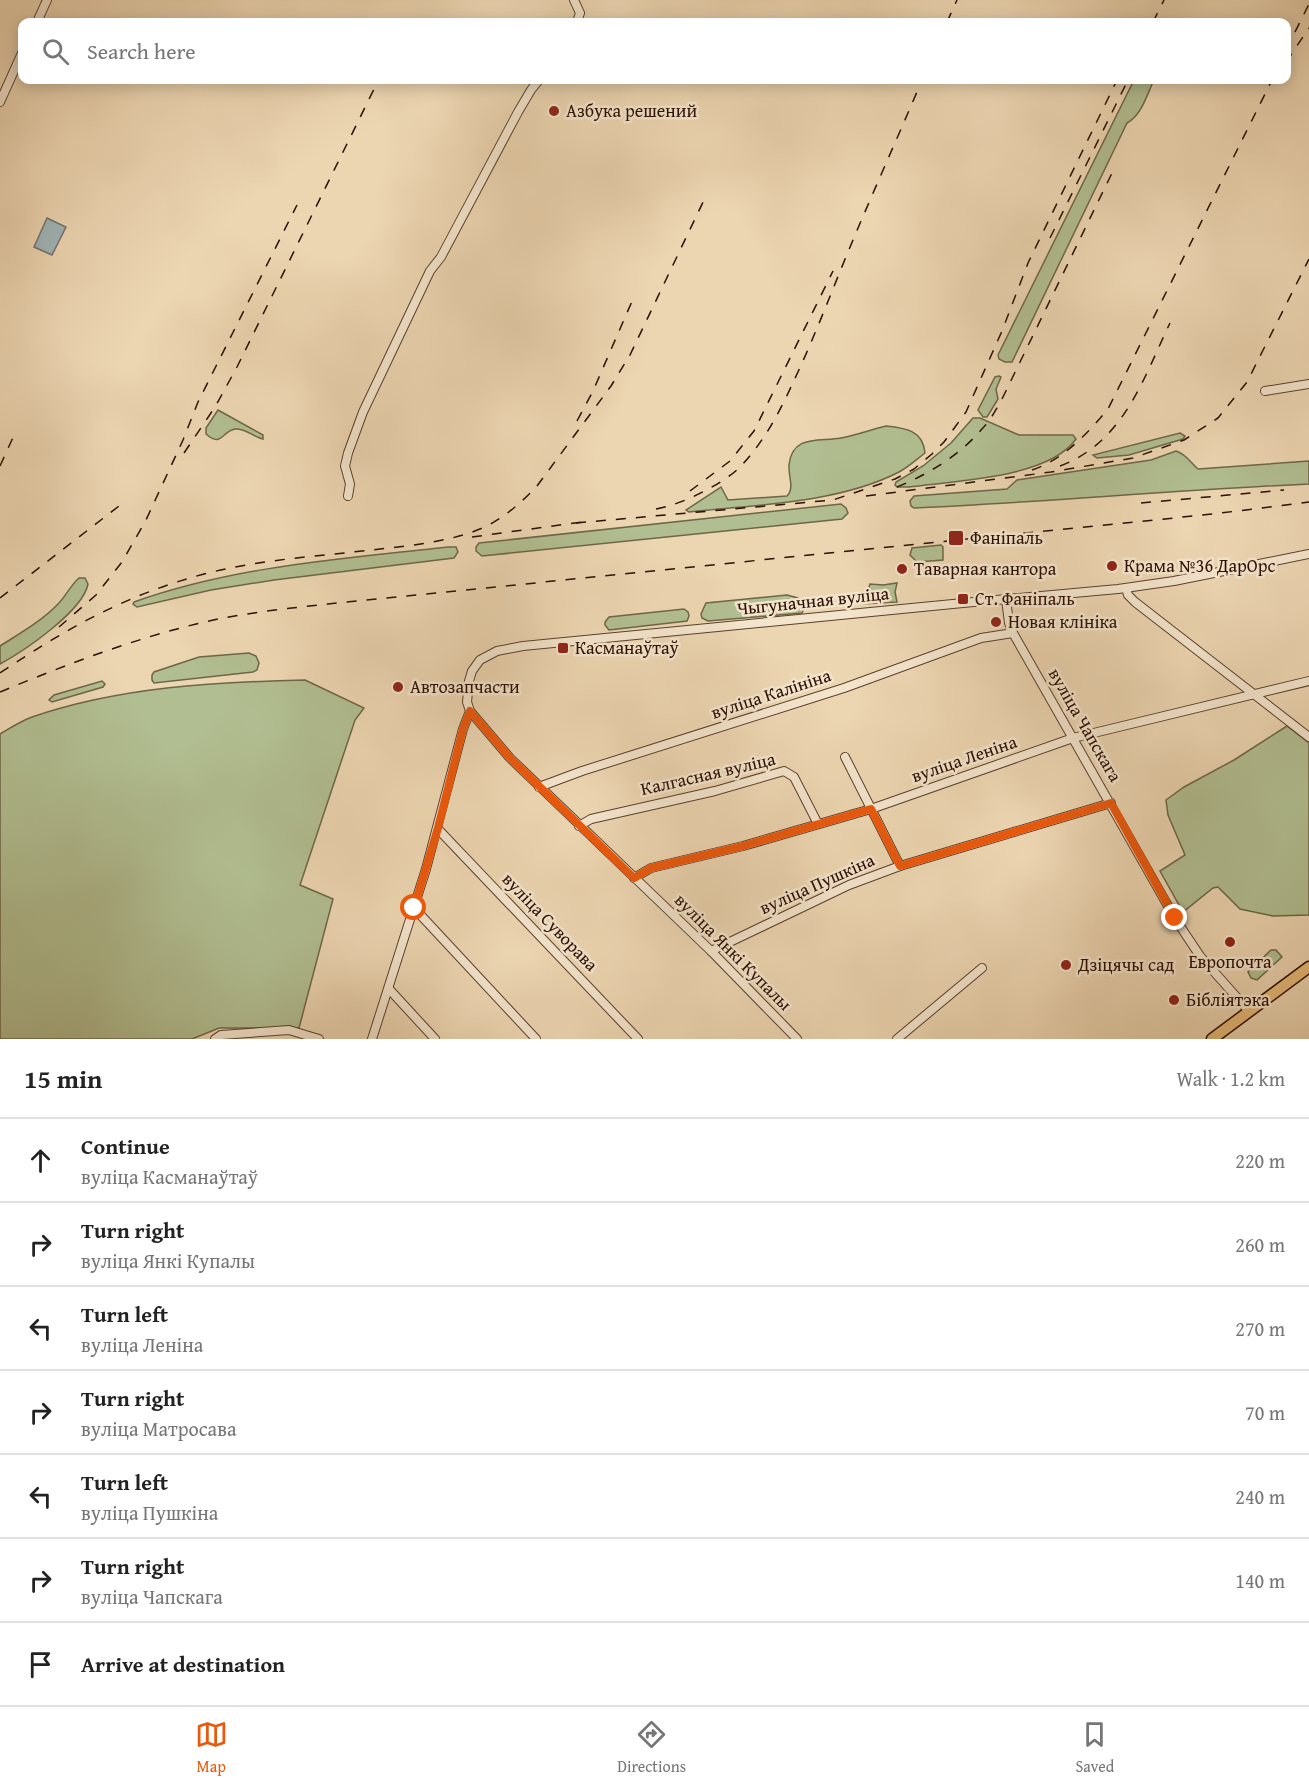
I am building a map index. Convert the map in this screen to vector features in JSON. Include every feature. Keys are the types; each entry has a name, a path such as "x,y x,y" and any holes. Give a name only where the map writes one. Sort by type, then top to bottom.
{"main road":[{"path":"1212,1039 1309,967"}],"street":[{"path":"39,18 47,0"},
{"path":"574,0 580,13 578,18"},
{"path":"0,102 18,62"},
{"path":"348,496 350,484 345,466 348,453 382,370 430,271 441,257 518,112 536,84"},
{"path":"1265,391 1309,384"},
{"name":"Чыгуначная вуліца","path":"470,711 467,694 472,671 483,658 510,648 1126,588 1174,581 1309,554"},
{"path":"1126,588 1135,602 1309,737"},
{"name":"вуліца Чапскага","path":"1006,599 1009,623 1013,633 1143,862 1194,947 1249,1011"},
{"name":"вуліца Калініна","path":"539,788 582,771 844,688 981,638 1013,633"},
{"name":"вуліца Леніна","path":"634,878 651,868 743,846 871,809 1073,738 1309,681"},
{"path":"372,1039 438,828 463,729 470,711"},
{"name":"вуліца Янкі Купалы","path":"470,711 539,788 711,951 797,1039"},
{"path":"845,757 900,866"},
{"name":"Калгасная вуліца","path":"579,826 591,819 784,771 794,777 818,824"},
{"name":"вуліца Пушкіна","path":"711,951 849,885 900,866 1111,803"},
{"name":"вуліца Суворава","path":"438,828 638,1039"},
{"path":"414,908 536,1039"},
{"path":"897,1039 982,968"},
{"path":"389,990 435,1039"},
{"path":"215,1039 221,1035 289,1030 319,1039"}],"green space":[{"path":"1132,84 1152,84 1137,115 1127,123 1012,362 999,359 998,355"},
{"path":"995,377 1001,377 996,389 998,399 987,417 983,417 978,410"},
{"path":"218,410 263,435 263,439 239,429 231,430 219,439 211,438 206,434 206,428"},
{"path":"973,418 980,418 1019,435 1073,435 1076,439 1063,452 1023,470 909,487 895,485 896,482 923,466 951,443"},
{"path":"886,426 912,432 921,439 924,445 925,453 899,472 850,490 796,501 689,512 686,510 721,487 728,500 787,496 791,489 789,465 795,448 808,441 841,438"},
{"path":"1180,433 1185,436 1183,439 1129,455 1097,458 1093,455"},
{"path":"1176,451 1185,456 1198,469 1309,461 1309,484 914,508 910,501 914,496 1007,489 1017,480 1151,460"},
{"path":"841,504 848,513 842,519 482,556 476,551 479,543"},
{"path":"941,545 943,560 917,562 910,555 912,548"},
{"path":"456,547 458,552 454,558 274,580 211,590 137,607 133,604 172,590 250,572 289,565"},
{"path":"79,578 85,578 88,584 76,606 37,640 0,664 0,646 52,610"},
{"path":"897,583 895,592 897,602 859,603 858,594 868,590 870,584"},
{"path":"787,595 798,598 805,606 802,613 708,621 702,618 701,614 706,603"},
{"path":"684,609 689,616 687,621 609,630 605,625 609,617"},
{"path":"249,653 256,656 259,663 257,670 253,672 154,683 152,680 154,672 199,657"},
{"path":"305,680 364,708 355,720 300,885 333,899 299,1028 219,1028 192,1039 0,1039 0,734 32,717 99,699 167,688 236,682"},
{"path":"102,681 105,684 103,687 52,702 49,700 54,695"},
{"path":"1287,726 1309,743 1309,915 1273,916 1240,909 1218,887 1213,888 1183,912 1160,871 1185,855 1168,815 1166,800"},
{"path":"1271,950 1276,950 1282,957 1257,980 1251,978 1248,972"}],"water":[{"path":"47,218 66,227 52,255 34,247"}],"railway":[{"path":"949,18 957,0"},
{"path":"1155,18 1164,0"},
{"path":"1291,40 1309,4"},
{"path":"1291,55 1309,28"},
{"path":"184,453 215,407 237,367 377,84"},
{"path":"656,509 689,498 713,487 733,474 749,457 773,423 804,359 920,84"},
{"path":"576,523 833,500 895,479 914,469 944,442 966,412 1002,331 1028,263 1115,84"},
{"path":"1050,238 1126,84"},
{"path":"1032,470 1064,453 1108,409 1270,84"},
{"path":"897,487 920,477 953,456 973,439 990,419 1002,399 1114,169"},
{"path":"0,673 98,614 176,582 226,569 292,558 435,542 475,531 501,518 537,486 611,386 630,355 704,200"},
{"path":"59,627 96,595 122,562 146,520 198,402 297,205"},
{"path":"866,496 1051,472 1133,458 1184,440 1218,418 1247,382 1309,259"},
{"path":"690,491 730,461 754,431 833,271"},
{"path":"577,421 593,391 633,299"},
{"path":"1060,466 1082,455 1116,425 1140,387 1170,323"},
{"path":"0,466 15,433"},
{"path":"1141,503 1284,490"},
{"path":"0,692 135,641 218,619 259,612 1213,514 1309,502"},
{"path":"0,598 119,506"},
{"path":"472,537 582,522"}],"place":[{"name":"Азбука решений","path":"554,111"},
{"name":"Фаніпаль","path":"956,538"},
{"name":"Крама №36 ДарОрс","path":"1112,566"},
{"name":"Таварная кантора","path":"902,569"},
{"name":"Ст. Фаніпаль","path":"963,599"},
{"name":"Новая клініка","path":"996,622"},
{"name":"Касманаўтаў","path":"563,648"},
{"name":"Автозапчасти","path":"398,687"},
{"name":"Европочта","path":"1230,942"},
{"name":"Дзіцячы сад","path":"1066,965"},
{"name":"Бібліятэка","path":"1174,1000"}],"route":[{"path":"414,908 438,828 463,729 470,711 510,758 634,878 651,868 743,846 871,809 900,866 1111,803 1175,918"}]}
